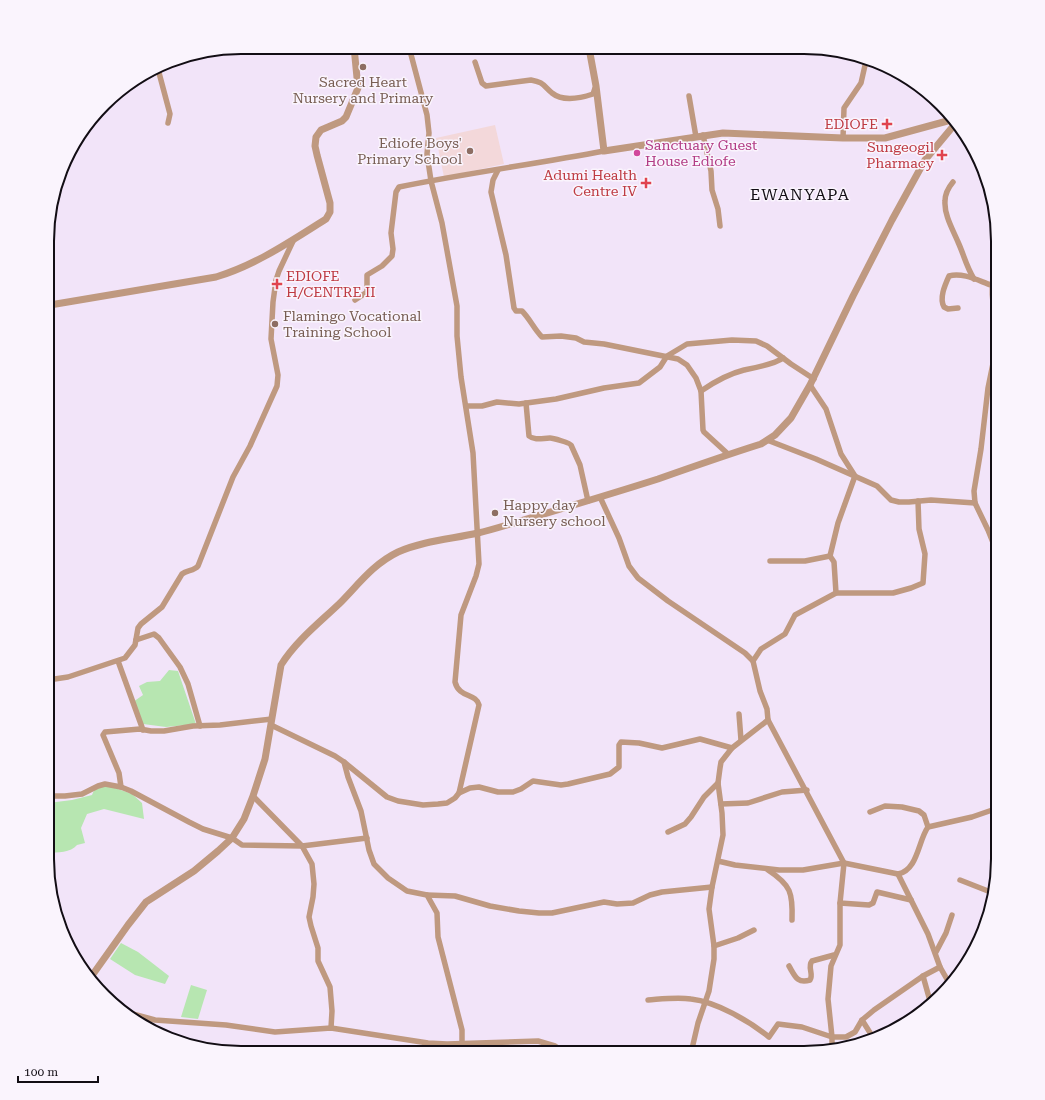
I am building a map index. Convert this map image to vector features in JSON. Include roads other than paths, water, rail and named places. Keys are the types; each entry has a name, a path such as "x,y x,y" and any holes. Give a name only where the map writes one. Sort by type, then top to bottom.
{"street":[{"path":"54,304 216,277 248,266 326,218 330,212 330,203 315,146 316,137 321,130 342,121 350,108 358,88 355,54"},
{"path":"411,54 427,115 429,133 427,154 431,181 442,223 457,306 457,336 461,377 474,453 478,533 478,568 461,615 455,682 456,687 460,691 478,701 478,709 460,793"},
{"path":"590,54 596,86 604,151"},
{"path":"475,62 482,83 486,86 531,80 542,82 554,94 566,98 578,98 593,94 596,86"},
{"path":"843,138 844,108 861,83 865,64"},
{"path":"159,73 170,114 168,123"},
{"path":"689,96 710,171 712,190 718,209 720,226"},
{"path":"355,300 367,292 367,276 382,266 392,256 393,248 391,232 397,189 399,187 699,136 735,133 843,138 885,138 947,121"},
{"path":"93,973 146,902 194,871 218,852 232,838 244,819 265,759 281,665 289,653 376,565 398,552 418,545 446,538 478,533 588,501 761,444 776,435 791,418 812,382 853,296 925,160 952,127"},
{"path":"498,170 493,180 491,192 506,255 514,308 516,311 522,311 542,337 572,337 584,342 604,344 678,359 686,365 696,378 701,390 703,430 706,435 728,454"},
{"path":"953,182 946,192 944,202 966,264 974,279"},
{"path":"54,679 68,677 125,658 135,645 138,628 141,624 162,607 182,574 198,566 233,477 248,451 277,386 278,375 271,339 273,302 278,272 294,238"},
{"path":"958,308 944,307 942,304 943,295 949,276 953,275 974,279 991,285"},
{"path":"466,406 482,406 497,402 526,403 556,399 604,388 639,383 660,367 666,356 687,344 732,340 756,341 767,346 812,382 826,410 841,454 855,476"},
{"path":"701,390 715,382 742,371 777,362 783,358"},
{"path":"991,379 988,388 981,449 974,491 975,503 991,537"},
{"path":"526,403 529,436 532,439 554,438 560,442 569,443 571,445 580,465 588,501"},
{"path":"767,440 790,448 877,486 891,500 904,502 931,500 975,503"},
{"path":"836,593 834,562 830,556 838,523 855,476"},
{"path":"600,497 629,566 638,578 668,601 745,653 753,661 760,691 767,709 768,720 844,863 840,904 840,945 834,955 831,966 828,999 832,1043"},
{"path":"753,661 761,649 785,634 795,615 836,593 893,593 923,583 925,554 919,529 918,501"},
{"path":"770,560 805,561 830,556"},
{"path":"136,640 154,634 159,638 180,667 188,684 200,726"},
{"path":"118,661 144,730"},
{"path":"739,714 741,740"},
{"path":"693,1046 712,974 714,946 710,916 712,887 723,828 718,783 722,762 732,748 768,720"},
{"path":"121,787 119,774 104,734 107,732 144,730 164,731 200,726 272,722 344,762 387,797 423,805 447,803 460,793 470,788 479,787 498,792 513,792 522,789 533,781 561,785 610,774 620,767 619,745 621,742 639,743 662,748 700,739 732,748"},
{"path":"344,762 361,811 371,857 377,868 407,891 427,895 455,896 504,909 552,913 604,902 617,904 634,903 650,895 662,892 712,887"},
{"path":"668,832 685,824 704,797 718,783"},
{"path":"54,796 82,794 105,784 121,787 132,791 203,829 232,838 242,845 302,846 367,838"},
{"path":"721,804 748,803 782,792 806,790"},
{"path":"253,796 302,846 308,855 313,870 313,897 309,918 310,926 318,948 318,961 330,987 332,1012 331,1028"},
{"path":"718,861 768,870 803,870 844,863 898,874 902,873 909,868 914,860 928,827 924,815 919,811 902,807 885,806 870,812"},
{"path":"928,827 972,817 991,810"},
{"path":"768,870 781,878 788,889 792,898 792,920"},
{"path":"898,874 936,952 940,967 947,979"},
{"path":"960,880 988,891"},
{"path":"840,904 869,905 873,903 877,892 911,900"},
{"path":"427,895 438,912 438,937 460,1022 462,1044"},
{"path":"936,952 946,933 952,915"},
{"path":"714,946 738,938 754,930"},
{"path":"789,966 796,978 805,981 810,980 812,978 810,965 812,961 834,955"},
{"path":"648,1000 687,998 705,1003 734,1014 760,1029 769,1037 778,1024 802,1027 832,1037 846,1037 855,1032 862,1020 874,1010 923,976 940,967"},
{"path":"923,976 929,997"},
{"path":"140,1016 155,1020 226,1024 275,1032 331,1028 428,1043 462,1044 538,1041 555,1046"},
{"path":"862,1020 871,1034"}],"place":[{"name":"Sacred Heart Nursery and Primary","path":"363,67"},
{"name":"EDIOFE","path":"887,124"},
{"name":"Ediofe Boys' Primary School","path":"470,151"},
{"name":"Sanctuary Guest House Ediofe","path":"637,153"},
{"name":"Sungeogil Pharmacy","path":"942,155"},
{"name":"Adumi Health Centre IV","path":"646,183"},
{"name":"EDIOFE H/CENTRE II","path":"277,284"},
{"name":"Flamingo Vocational Training School","path":"275,324"},
{"name":"Happy day Nursery school","path":"495,513"}],"district":[{"name":"EWANYAPA","path":"800,194"}]}
